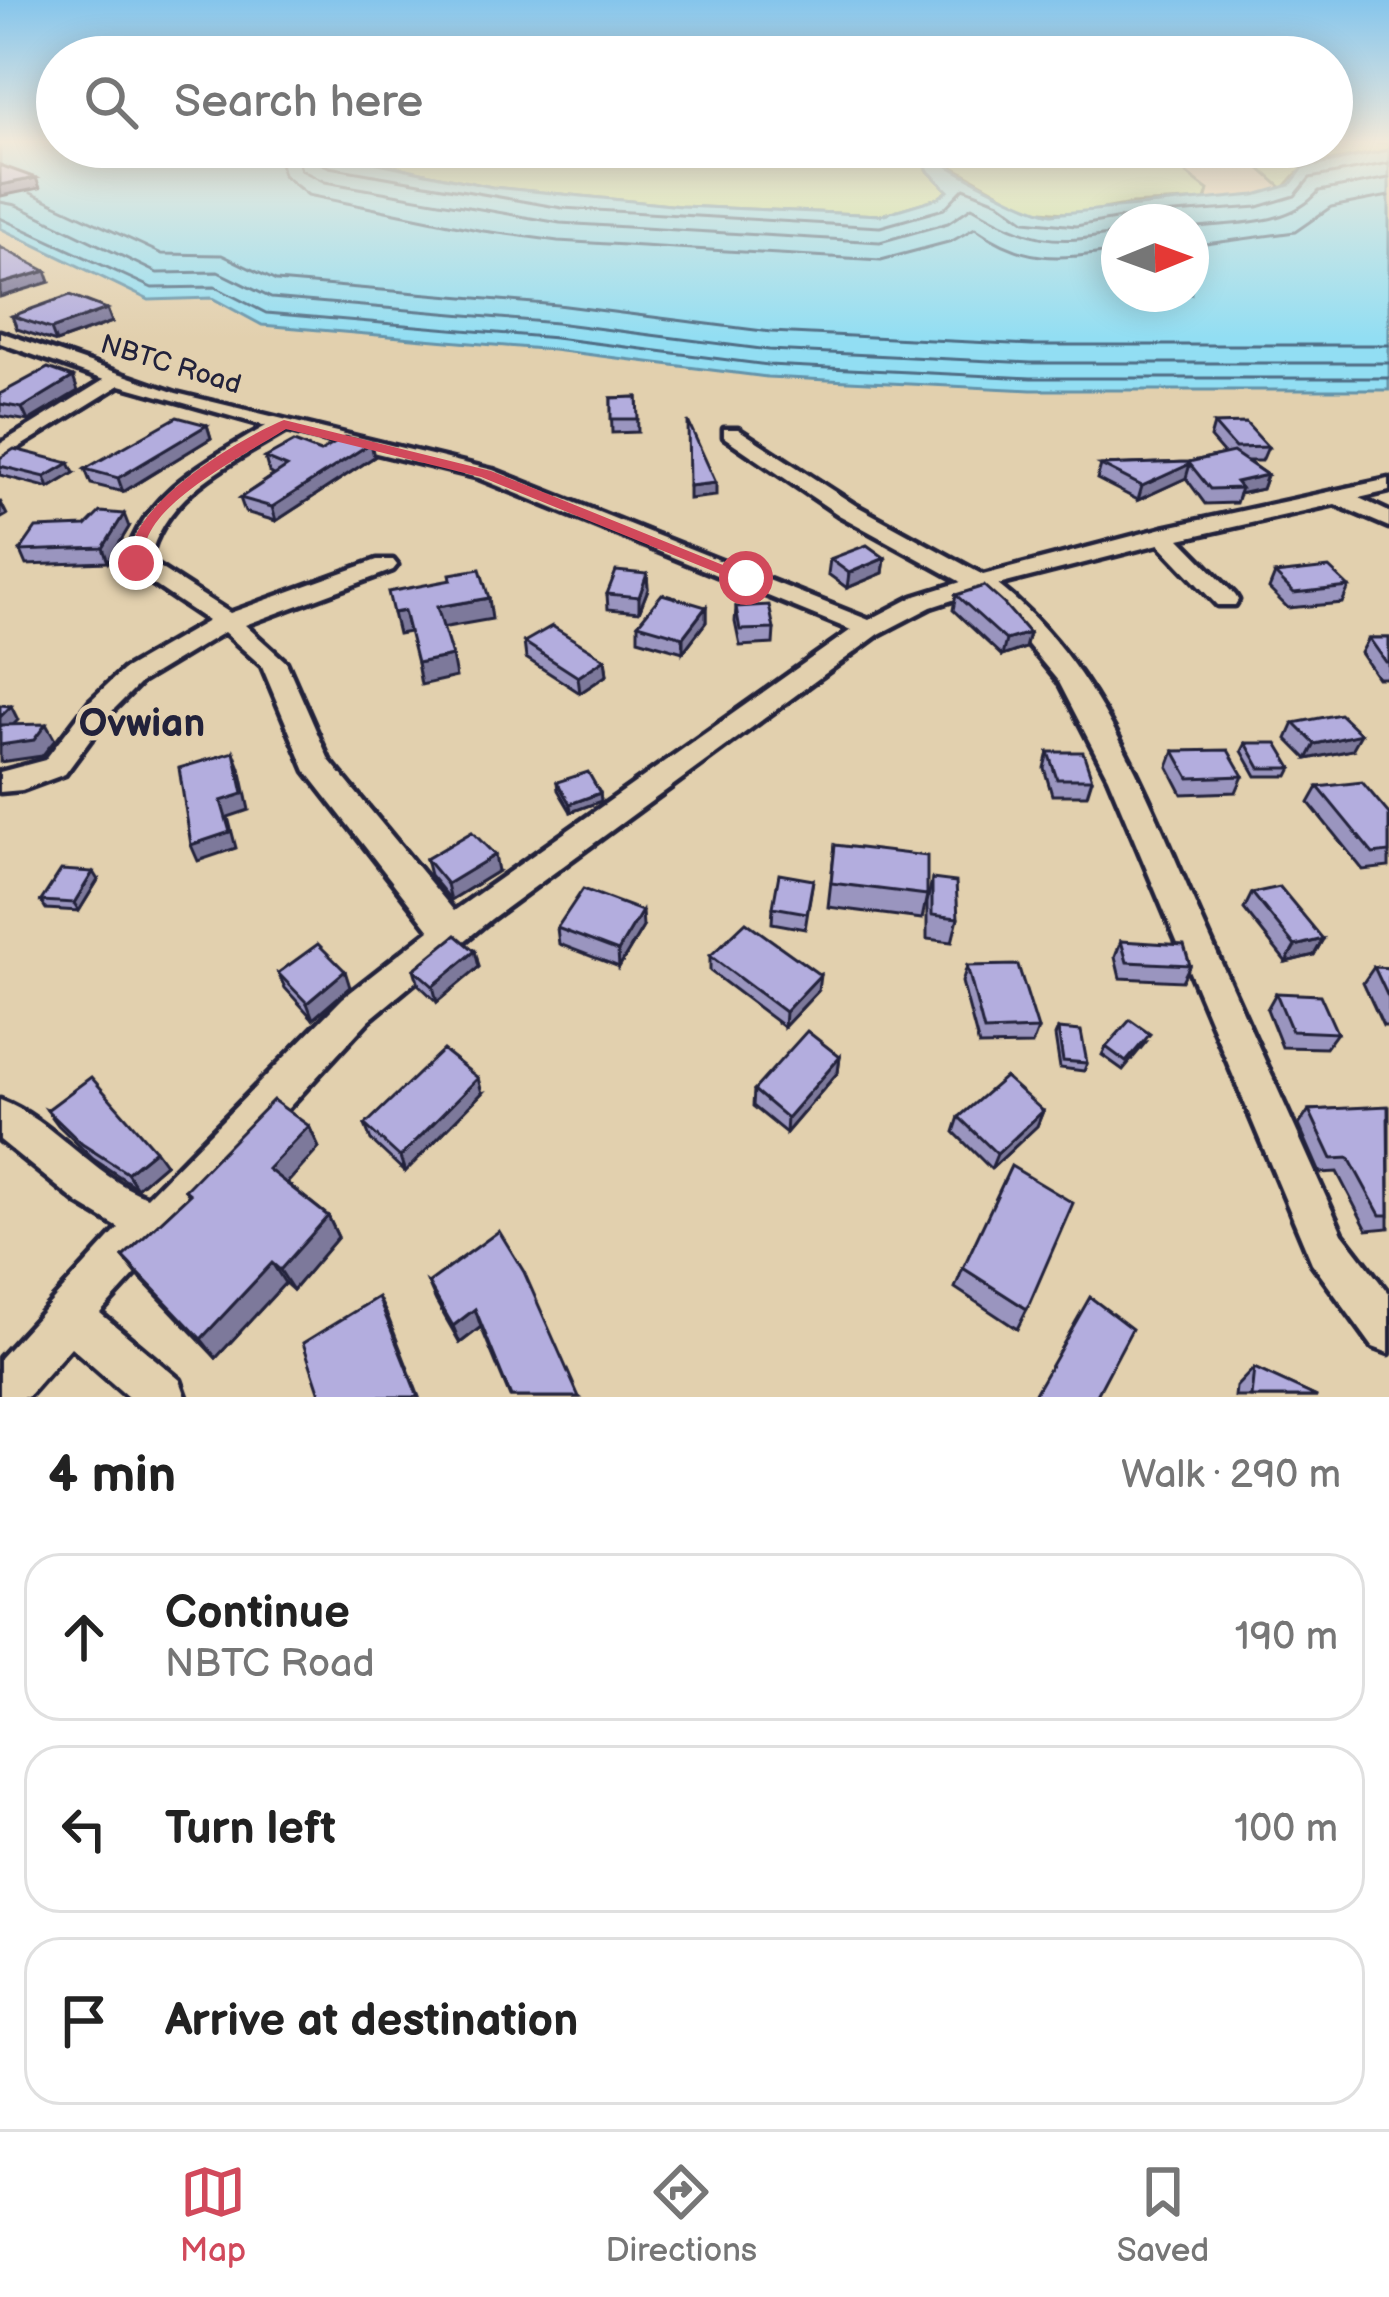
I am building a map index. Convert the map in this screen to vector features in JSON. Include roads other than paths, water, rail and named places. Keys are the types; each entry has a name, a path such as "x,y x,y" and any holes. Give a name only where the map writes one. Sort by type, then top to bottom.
{"street":[{"name":"NBTC Road","path":"0,337 116,380 486,474 870,629"},
{"path":"0,453 116,380"},
{"path":"284,424 190,483 155,515 139,539 136,563 227,622 273,662 316,764 451,932"},
{"path":"731,433 847,510 980,583 1008,605 1070,678 1124,777 1327,1248 1389,1331"},
{"path":"0,1393 154,1220 356,1009 451,932 870,629 922,602 980,583 1163,535 1389,484"},
{"path":"1334,495 1389,520"},
{"path":"1163,535 1226,600"},
{"path":"0,782 55,767 100,707 131,676 201,632 385,565"},
{"path":"0,1118 36,1139 123,1213 154,1220"},
{"path":"69,1316 164,1397"}],"water":[{"path":"0,207 708,207 881,215 907,207 1032,207 1052,214 1101,209 1101,312 1209,312 1209,207 1389,207 1389,390 1031,390 767,377 553,350 262,325 212,298 149,300 0,228"}],"district":[{"name":"Ovwian","path":"142,722"}]}
